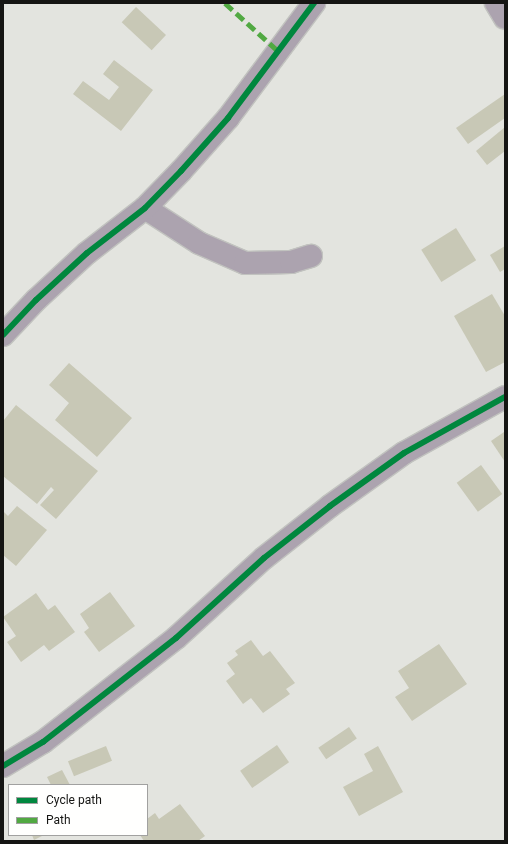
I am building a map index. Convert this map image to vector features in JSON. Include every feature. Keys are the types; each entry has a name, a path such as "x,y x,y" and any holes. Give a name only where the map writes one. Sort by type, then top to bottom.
{"street":[{"path":"3,335 36,300 87,253 145,208 228,118 314,3"},
{"path":"496,3 505,18"},
{"path":"145,208 199,243 245,263 291,262 311,256"},
{"path":"3,766 43,742 176,638 264,558 336,501 404,453 505,397"}],"building":[{"path":"136,7 166,35 152,50 122,22"},
{"path":"114,60 153,90 121,131 73,94 83,81 109,100 119,87 103,74"},
{"path":"505,94 505,118 468,144 456,128"},
{"path":"505,127 505,151 487,165 476,151"},
{"path":"456,228 476,260 441,282 421,250"},
{"path":"505,246 505,269 500,272 490,255"},
{"path":"492,294 505,316 505,362 486,372 454,316"},
{"path":"69,363 132,418 97,457 55,420 69,403 49,385"},
{"path":"16,405 98,471 56,519 40,505 54,490 51,487 37,504 3,476 3,421"},
{"path":"504,432 505,434 505,462 491,441"},
{"path":"481,465 502,494 478,512 457,483"},
{"path":"17,506 47,530 16,566 3,555 3,511 8,516"},
{"path":"110,592 135,626 99,652 84,632 89,628 80,614"},
{"path":"36,593 48,610 55,605 75,632 49,651 44,645 21,662 7,642 16,636 3,617"},
{"path":"251,640 263,656 270,651 295,683 286,689 290,694 263,713 251,698 243,704 226,681 235,674 227,663 238,655 235,651"},
{"path":"439,644 467,684 412,721 395,697 409,688 398,671"},
{"path":"349,727 357,739 326,759 318,748"},
{"path":"277,745 289,762 252,788 240,771"},
{"path":"106,746 112,761 74,776 68,761"},
{"path":"378,746 403,792 359,816 343,787 373,771 364,754"},
{"path":"62,770 69,784 50,784 47,777"},
{"path":"180,804 205,836 198,841 144,841 141,836 148,836 148,818 155,813 159,819"},
{"path":"32,836 42,836 34,840"}],"marked path":[{"path":"225,3 277,50"}],"cycle path":[{"path":"3,335 36,300 87,253 145,208 181,171 228,118 314,3"},
{"path":"3,766 43,742 176,638 264,558 330,506 404,453 505,397"}]}
